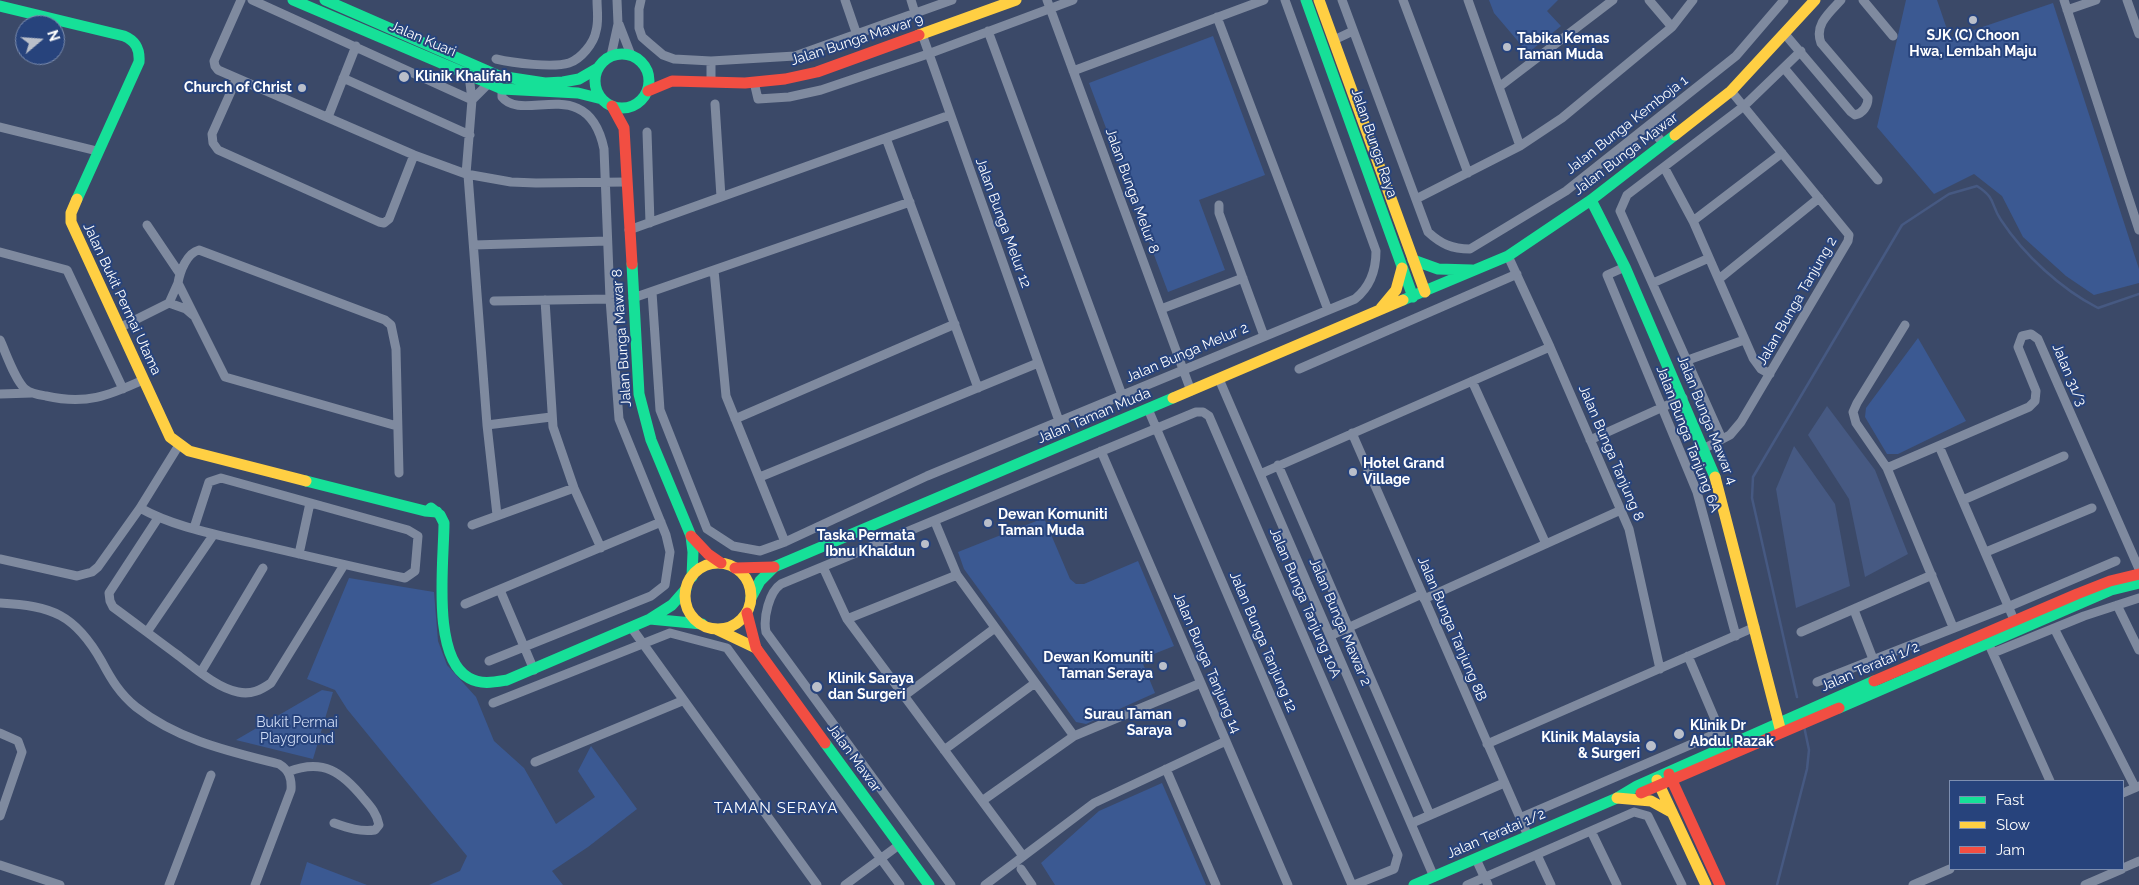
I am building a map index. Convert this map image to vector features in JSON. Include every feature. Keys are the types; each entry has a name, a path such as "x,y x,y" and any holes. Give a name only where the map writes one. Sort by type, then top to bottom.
{"street":[{"path":"241,0 214,60 218,70 414,156 467,174 511,182 536,184 627,182"},
{"path":"252,0 472,100"},
{"name":"Jalan Kuari","path":"293,0 502,89 513,91 579,92 602,99"},
{"name":"Jalan Kuari","path":"325,0 498,76 546,82 563,82 579,79 598,68"},
{"path":"498,76 498,60 515,63 560,64 575,60 584,52 596,33 597,0"},
{"path":"611,56 618,24 617,0"},
{"path":"641,0 638,9 639,28 642,37 663,55 674,59 711,61 795,56 952,0"},
{"path":"845,0 857,35"},
{"path":"911,0 915,13"},
{"name":"Jalan Bunga Mawar 9","path":"647,70 672,81 754,82 785,79 816,72 1016,0"},
{"path":"754,82 758,99 789,97 821,90 928,54 988,31 1048,4 1073,0"},
{"path":"1073,71 1264,0"},
{"name":"Jalan Bunga Melur 2","path":"652,292 660,410 708,529 733,546 760,551 785,542 928,476 1355,299 1366,288 1374,271 1376,251 1285,0"},
{"name":"Jalan Bunga Raya","path":"1306,0 1413,297"},
{"name":"Jalan Bunga Raya","path":"1320,0 1425,292"},
{"path":"1342,0 1416,199 1520,146 1562,118 1672,27 1693,0"},
{"path":"1403,0 1468,173"},
{"path":"1468,0 1520,146"},
{"path":"1499,87 1613,0"},
{"path":"1649,0 1672,27"},
{"name":"Jalan Bunga Kemboja 1","path":"1416,199 1428,232 1448,246 1470,249 1566,191 1648,126 1736,56 1784,0"},
{"name":"Jalan Bunga Mawar","path":"1425,292 1482,269 1508,256 1592,200 1731,91 1815,0"},
{"path":"1784,33 1851,112 1856,115 1861,113 1868,104 1868,98 1821,43 1818,34 1820,25 1841,0"},
{"path":"1863,0 1893,36"},
{"path":"2064,0 2139,230"},
{"path":"2067,10 2096,0"},
{"path":"2128,0 2139,34"},
{"name":"Jalan Bunga Melur 8","path":"1048,4 1191,391"},
{"name":"Jalan Bukit Permai Utama","path":"0,6 124,36 137,44 140,62 97,152 71,213 71,222 168,432 179,445"},
{"path":"1217,17 1328,310"},
{"path":"618,24 631,55"},
{"path":"988,31 1122,395"},
{"path":"1334,40 1353,31"},
{"name":"Jalan Bunga Melur 12","path":"922,34 1059,422"},
{"path":"328,117 356,46"},
{"path":"1722,439 1620,211 1627,195 1744,106 1801,52"},
{"path":"624,128 638,103 648,91 649,76 638,58 631,55 618,54 611,56 598,68 596,84 602,99 612,106 621,108 638,103"},
{"path":"711,61 711,82"},
{"path":"1784,68 1878,180"},
{"path":"469,75 472,100 467,174 487,425 497,515"},
{"path":"237,78 212,134 213,143 218,150 380,222 389,219 414,156"},
{"path":"343,78 470,135"},
{"name":"Jalan Bunga Mawar 9","path":"648,91 672,81"},
{"path":"472,100 488,84"},
{"path":"489,661 659,591 665,585 670,552 661,522 619,419 610,299 606,182 602,139 598,128 574,106 511,103 502,97 502,89"},
{"name":"Jalan Bunga Tanjung 2","path":"1704,448 1730,435 1741,422 1848,241 1849,235 1731,91"},
{"path":"715,104 721,197"},
{"name":"Jalan Bunga Mawar 8","path":"612,106 624,128 638,394 650,440 691,536 694,552 692,576"},
{"path":"629,230 950,115"},
{"path":"1648,126 1664,144"},
{"path":"0,127 97,152"},
{"path":"647,132 650,223"},
{"path":"886,138 978,388"},
{"path":"1692,221 1782,152"},
{"path":"1664,167 1710,258 1753,358 1761,369 1770,374"},
{"path":"1719,279 1819,198"},
{"name":"Jalan Bunga Mawar 4","path":"1592,200 1625,267 1683,398 1724,502 1779,727"},
{"path":"633,298 910,202"},
{"path":"1219,205 1219,213 1264,336"},
{"path":"147,225 179,279 193,315 225,377 397,426"},
{"path":"474,245 607,241"},
{"path":"169,304 191,254 199,250 376,317 392,325 396,349 399,473"},
{"path":"0,252 67,270 123,389"},
{"name":"Jalan Bunga Tanjung 8","path":"1508,256 1550,347 1629,529 1660,669"},
{"path":"1653,283 1710,258"},
{"path":"1413,260 1449,270 1482,269"},
{"name":"Jalan Bunga Tanjung 6A","path":"1625,267 1607,275 1697,492 1736,636"},
{"path":"1373,314 1387,304 1393,295 1398,286 1402,268"},
{"path":"714,270 726,396 785,542"},
{"path":"1299,368 1517,274"},
{"path":"1161,309 1243,278"},
{"name":"Jalan Taman Muda","path":"735,568 774,567 1425,292"},
{"path":"494,301 610,299"},
{"path":"545,300 551,417 555,437 574,488 601,548"},
{"path":"119,328 169,304 186,309 193,315"},
{"path":"735,419 955,324"},
{"path":"1905,325 1853,412 1856,423 1886,468 1953,627"},
{"name":"Jalan 31/3","path":"1886,468 2029,407 2035,402 2036,391 2018,347 2022,336 2026,334 2034,335 2038,339 2139,569"},
{"path":"0,340 21,384 32,393"},
{"path":"1688,360 1744,340"},
{"path":"1260,474 1550,347"},
{"path":"760,477 1038,363"},
{"name":"Jalan Bunga Mawar 2","path":"1219,379 1434,877"},
{"path":"0,394 32,393 78,400 94,399 143,380"},
{"path":"1472,381 1546,544"},
{"path":"1590,440 1683,398"},
{"name":"Jalan Bunga Tanjung 12","path":"1148,410 1353,885"},
{"name":"Jalan Bunga Tanjung 10A","path":"951,885 766,632 765,621 774,590 781,584 935,522 1156,428 1196,412 1203,412 1209,416 1398,855 1394,869 1353,885"},
{"path":"487,425 551,417"},
{"name":"Jalan Bunga Tanjung 8B","path":"1352,433 1528,836"},
{"path":"0,559 70,575 85,574 98,568 140,508 179,445 189,451 425,511 437,512 443,518 444,523 443,618 446,640 454,662 469,679 477,683 486,684 507,680 650,619 672,605 686,589 692,576 710,564 721,563 735,568 747,581 751,598 746,613 737,623 716,629 702,624 676,620 650,619"},
{"path":"1939,446 2010,606 2015,622"},
{"name":"Jalan Bunga Tanjung 14","path":"1101,452 1288,885"},
{"path":"1963,500 2064,456"},
{"path":"1278,465 1430,815"},
{"path":"140,508 158,518 214,534 344,565 405,578 415,571 418,536 408,530 221,478 209,482 194,528"},
{"path":"472,525 574,488"},
{"path":"299,554 310,503"},
{"path":"1986,552 2092,508"},
{"path":"1330,636 1621,510"},
{"path":"158,518 109,594 110,601 113,607 201,672 226,688 238,692 250,693 262,689 271,683 344,565"},
{"path":"465,604 661,522"},
{"path":"935,522 957,575 1074,736"},
{"path":"147,632 214,534"},
{"name":"Jalan Bunga Mawar 8","path":"691,536 708,554 721,563"},
{"path":"1817,682 2010,606 2116,561"},
{"name":"Jalan Taman Muda","path":"751,598 760,581 774,567"},
{"path":"201,672 263,568"},
{"path":"823,568 847,619 1023,856"},
{"name":"Jalan Teratai 1/2","path":"1670,776 1700,766 1779,727 2110,581 2139,574"},
{"path":"847,619 957,575"},
{"path":"1802,632 1932,576"},
{"name":"Jalan Teratai 1/2","path":"1414,885 1616,798 1658,782 1726,745 1991,648 2111,590 2139,583"},
{"path":"686,589 690,613 702,624"},
{"path":"500,590 534,670"},
{"path":"2050,780 1991,648 2139,598"},
{"path":"0,603 22,604 48,609 67,620 86,637 124,696 157,722 190,739 211,747 279,764 288,772 291,778 291,790 256,885"},
{"path":"2117,605 2139,650"},
{"path":"1854,610 1873,659"},
{"name":"Jalan Mawar","path":"746,613 756,648 928,885"},
{"path":"631,627 817,885"},
{"path":"1487,744 1755,627"},
{"path":"904,696 995,628"},
{"path":"2054,628 2137,786 2124,792"},
{"name":"Jalan Mawar","path":"716,629 756,648"},
{"path":"493,703 642,642 670,633 727,648 900,885"},
{"path":"1688,656 1726,745"},
{"path":"944,750 1035,683"},
{"path":"982,801 1074,736 1201,683"},
{"path":"535,762 682,700"},
{"path":"1520,818 1720,732"},
{"path":"0,733 18,741 22,752 0,816"},
{"path":"985,885 1094,803 1226,741"},
{"path":"288,772 301,766 312,765 336,771 355,787 373,810 378,818 379,826 375,830 366,831 334,823"},
{"path":"1685,810 1684,786 1700,766"},
{"path":"1166,769 1216,885"},
{"path":"169,885 211,775"},
{"path":"1670,776 1720,885"},
{"path":"1658,782 1706,885"},
{"path":"1412,823 1504,783"},
{"path":"1616,798 1651,801 1671,812"},
{"path":"1467,885 1487,881 1537,855 1634,812 1648,816 1682,885"},
{"path":"1591,831 1616,885"},
{"path":"845,885 899,844"},
{"path":"1537,855 1551,885"},
{"path":"1476,859 1487,881"},
{"path":"2124,868 2139,861"},
{"path":"0,865 60,885"},
{"path":"1021,869 1032,885"},
{"path":"1913,885 1949,869"},
{"path":"2085,885 2105,881 2121,870"}],"green space":[{"path":"1489,0 1558,0 1547,11 1561,26 1528,53 1494,13"},
{"path":"1906,0 1937,0 1950,38 2053,3 2139,269 2139,283 2094,295 2066,276 2023,237 2002,196 1974,174 1934,194 1877,127"},
{"path":"1213,36 1265,175 1199,200 1225,270 1168,292 1089,83"},
{"path":"1918,338 1966,421 1898,454 1887,454 1865,417 1866,408"},
{"path":"1044,518 1070,579 1076,584 1084,584 1138,561 1174,646 1141,659 1155,693 1086,724 1076,722 964,569 958,552"},
{"path":"349,578 434,592 438,641 447,665 476,697 494,741 524,768 556,824 595,797 578,771 591,746 637,809 588,847 552,871 563,885 429,885 460,871 467,856 347,709 335,690 307,679"},
{"name":"Bukit Permai Playground","path":"322,690 333,692 313,759 236,740"},
{"path":"1162,783 1206,885 1055,885 1041,863 1099,811"},
{"path":"307,862 367,885 300,885"}],"shaded area":[{"path":"1827,406 1875,470 1908,554 1865,577 1849,499 1808,435"},
{"path":"1794,446 1835,504 1850,586 1796,608 1776,489"}],"waterway":[{"path":"1797,697 1752,498 1753,477 1902,225 1949,194 1977,186 1988,195 2001,220 2021,246 2044,270 2070,291 2098,308 2139,294"},
{"path":"1777,885 1807,769 1809,750 1804,726"}],"traffic: fast":[{"path":"293,0 502,89 578,93 602,99"},
{"path":"325,0 499,76 545,83 563,82 579,79 598,68"},
{"path":"1306,0 1413,297"},
{"path":"0,6 124,36 132,40 138,49 139,62 77,199"},
{"path":"617,54 627,54 637,58 645,66 649,81 645,96 637,104 627,108 617,108 607,104 599,96 595,86 595,76 599,66 607,58 617,54"},
{"path":"1403,300 1508,256 1591,200 1675,135"},
{"path":"1591,200 1625,267 1715,477"},
{"path":"1413,260 1438,269 1472,270"},
{"path":"632,264 639,394 651,440 691,536 693,552 692,577"},
{"path":"751,598 760,581 774,567 1173,398"},
{"path":"306,481 425,511 437,512"},
{"path":"431,508 440,515 444,523 442,607 444,630 449,650 457,667 469,678 478,682 507,680 650,619 672,605 686,589"},
{"path":"1839,708 2111,590 2139,583"},
{"path":"650,619 702,624"},
{"path":"1414,885 1617,798 1637,786 1874,681"},
{"path":"825,743 929,885"}],"traffic: slow":[{"path":"919,35 1016,0"},
{"path":"1319,0 1425,292"},
{"path":"1675,135 1731,91 1815,0"},
{"path":"77,199 71,213 71,222 170,437 189,451 306,481"},
{"path":"1381,308 1396,290 1402,268"},
{"path":"1173,398 1403,300"},
{"path":"1715,477 1781,732"},
{"path":"718,563 730,566 741,573 748,584 751,596 748,608 741,619 730,626 718,629 706,626 695,619 688,608 685,596 688,584 695,573 706,566 718,563"},
{"path":"716,629 756,648"},
{"path":"1657,780 1706,885"},
{"path":"1617,798 1651,801 1671,812"}],"traffic: jam":[{"path":"648,91 672,81 745,83 785,79 817,72 919,35"},
{"path":"612,106 624,128 632,264"},
{"path":"691,536 708,554 721,563"},
{"path":"735,568 774,567"},
{"path":"1874,681 2077,594 2110,581 2139,574"},
{"path":"747,613 756,648 825,743"},
{"path":"1641,793 1839,708"},
{"path":"1669,774 1720,885"}],"place":[{"name":"SJK (C) Choon Hwa, Lembah Maju","path":"1973,20"},
{"name":"Tabika Kemas Taman Muda","path":"1507,47"},
{"name":"Klinik Khalifah","path":"404,77"},
{"name":"Church of Christ","path":"302,88"},
{"name":"Hotel Grand Village","path":"1353,472"},
{"name":"Dewan Komuniti Taman Muda","path":"988,523"},
{"name":"Taska Permata Ibnu Khaldun","path":"925,544"},
{"name":"Dewan Komuniti Taman Seraya","path":"1163,666"},
{"name":"Klinik Saraya dan Surgeri","path":"817,687"},
{"name":"Surau Taman Saraya","path":"1182,723"},
{"name":"Klinik Dr Abdul Razak","path":"1679,734"},
{"name":"Klinik Malaysia & Surgeri","path":"1651,746"}],"district":[{"name":"TAMAN SERAYA","path":"776,808"}]}
